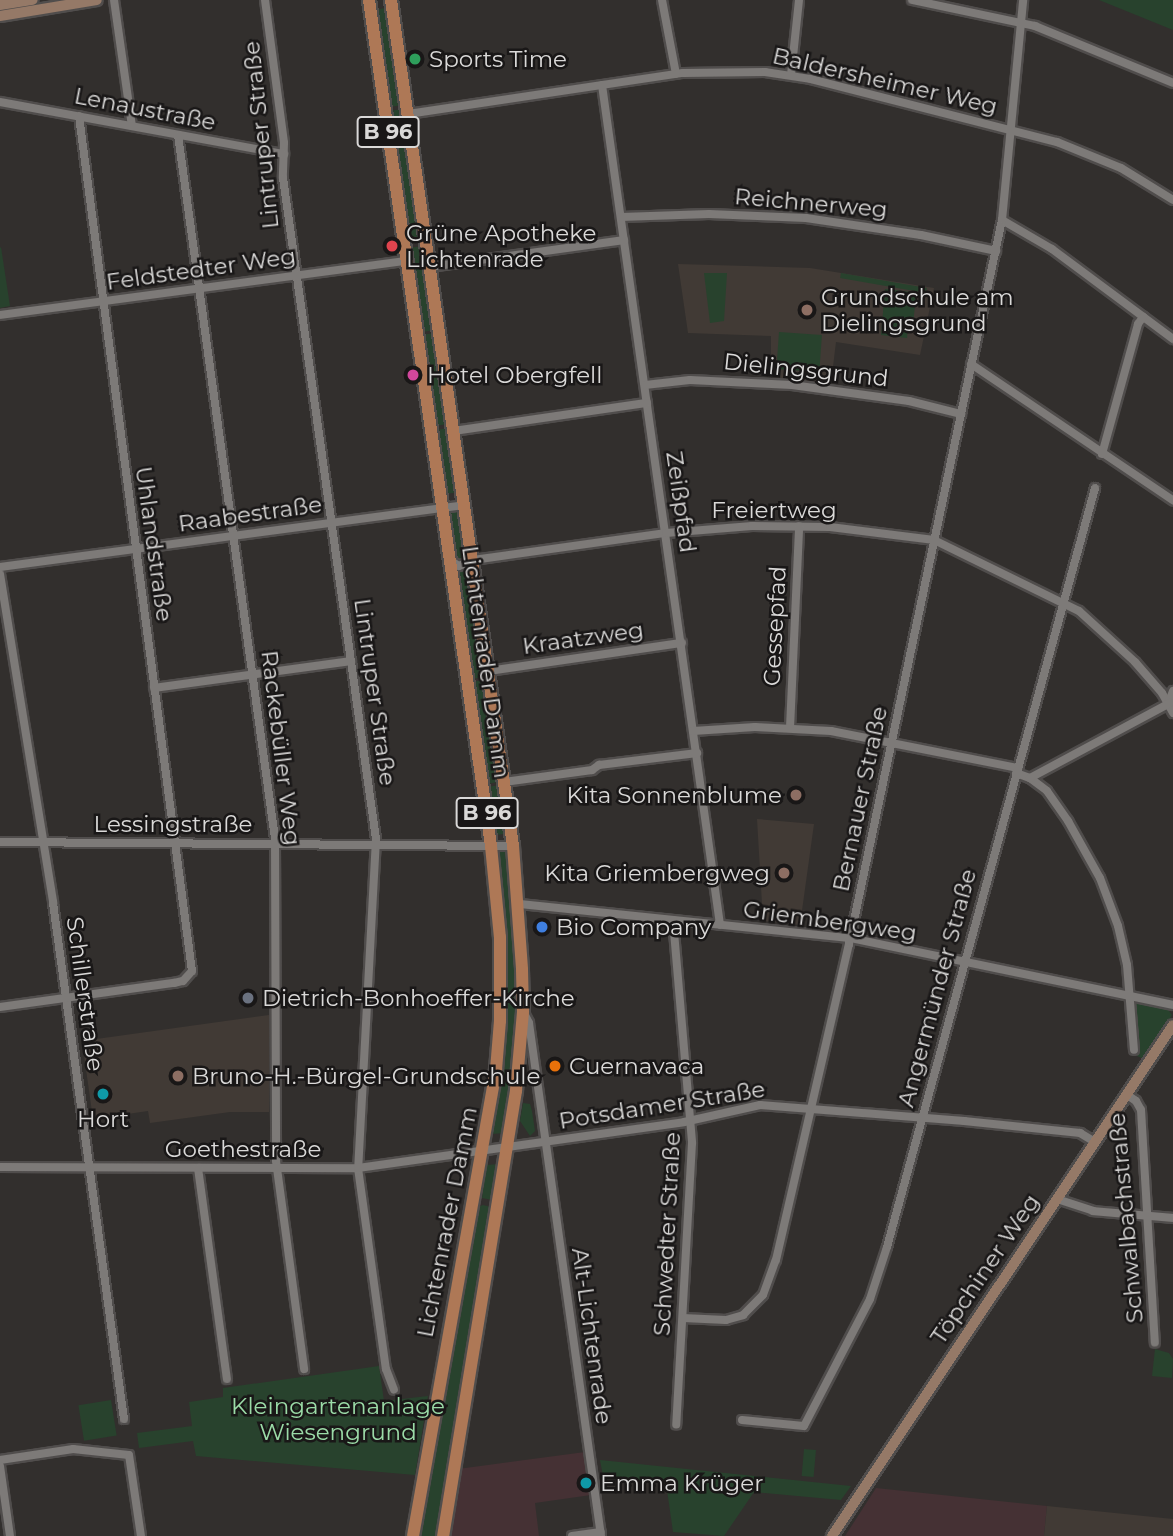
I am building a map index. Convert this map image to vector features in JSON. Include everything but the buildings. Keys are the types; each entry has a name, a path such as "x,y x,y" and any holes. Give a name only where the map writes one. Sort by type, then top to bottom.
{"main road":[{"path":"370,3 391,1"},
{"name":"Lichtenrader Damm","path":"391,1 513,846 519,904 523,1012 508,1147 443,1536"},
{"name":"Lichtenrader Damm","path":"370,3 491,846 500,937 500,1021 484,1151 444,1352 413,1536"},
{"path":"475,1200 498,1204"}],"street":[{"path":"0,5 33,0"},
{"path":"0,16 97,0"},
{"path":"114,0 133,117 132,126"},
{"name":"Lintruper Straße","path":"265,0 284,155 283,178 377,845 358,1121 358,1168 386,1369 394,1390"},
{"path":"662,0 676,74"},
{"path":"791,75 799,0"},
{"path":"912,0 1022,22 1173,83"},
{"name":"Bernauer Straße","path":"683,1318 733,1320 750,1309 763,1295 776,1260 850,939 996,251 1012,130 1023,0"},
{"name":"Baldersheimer Weg","path":"408,114 676,74 742,71 791,75 1012,130 1092,155 1129,173 1173,200"},
{"name":"Zeißpfad","path":"602,85 720,925"},
{"name":"Lenaustraße","path":"0,102 284,155"},
{"name":"Uhlandstraße","path":"66,996 130,990 183,981 192,971 190,938 174,843 79,116"},
{"name":"Rackebüller Weg","path":"178,135 275,844 276,1169 304,1369"},
{"name":"Reichnerweg","path":"621,217 709,214 806,218 921,234 996,251"},
{"path":"1002,220 1052,249 1173,339"},
{"path":"430,267 624,240"},
{"name":"Feldstedter Weg","path":"0,315 407,261"},
{"path":"1102,454 1143,317"},
{"path":"971,364 1173,500"},
{"name":"Dielingsgrund","path":"645,385 691,380 792,385 909,401 961,414"},
{"path":"454,431 647,403"},
{"name":"Angermünder Straße","path":"742,1420 804,1426 870,1299 887,1247 1095,488"},
{"name":"Raabestraße","path":"0,567 464,505"},
{"name":"Freiertweg","path":"451,561 459,566 473,560 712,527 799,526 934,540 1063,601 1090,620 1121,648 1171,703 1173,713"},
{"name":"Gessepfad","path":"790,728 799,526"},
{"name":"Schillerstraße","path":"0,575 44,842 124,1419"},
{"name":"Kraatzweg","path":"489,671 682,643"},
{"path":"154,688 351,661"},
{"path":"1030,778 1171,703 1173,691"},
{"path":"693,731 790,728 892,741 1017,771 1030,778 1055,800 1100,878 1124,950 1131,995 1134,1050"},
{"path":"504,782 592,770 599,765 697,753"},
{"name":"Lessingstraße","path":"0,842 513,846"},
{"name":"Griembergweg","path":"519,904 850,939 1173,1005"},
{"name":"Schwedter Straße","path":"673,920 692,1120 676,1425"},
{"path":"0,1007 66,996"},
{"name":"Lichtenrader Damm","path":"523,1012 528,1023 545,1142"},
{"name":"Töpchiner Weg","path":"832,1536 1173,1026"},
{"name":"Schwalbachstraße","path":"1126,1094 1136,1101 1141,1110 1155,1343"},
{"name":"Potsdamer Straße","path":"484,1151 692,1120 751,1105 922,1116 1080,1133 1095,1142"},
{"name":"Alt-Lichtenrade","path":"545,1142 601,1534"},
{"name":"Goethestraße","path":"0,1167 358,1168 484,1151"},
{"path":"198,1168 227,1379"},
{"path":"1056,1199 1084,1209 1173,1219"},
{"path":"0,1460 73,1449 130,1455 141,1536"},
{"path":"0,1466 10,1536"},
{"path":"572,1536 601,1534"}],"shaded area":[{"name":"Grundschule am Dielingsgrund","path":"678,264 810,268 934,288 920,355 836,342 831,383 771,377 771,336 688,333"},
{"name":"Kita Griembergweg","path":"757,819 814,824 800,925 763,921"},
{"name":"Bruno-H.-Bürgel-Grundschule","path":"269,1015 269,1112 230,1112 150,1123 148,1111 93,1119 82,1041"},
{"path":"585,1452 591,1495 535,1503 539,1536 446,1536 458,1469"},
{"path":"876,1488 1047,1506 1044,1536 845,1536"},
{"path":"1047,1506 1173,1519 1173,1536 1044,1536"}],"green space":[{"path":"1099,0 1173,0 1173,30"},
{"path":"385,8 403,105 389,107 375,10"},
{"path":"403,109 422,241 409,243 390,111"},
{"path":"423,246 435,330 421,332 409,248"},
{"path":"0,248 10,306 0,308"},
{"path":"704,273 727,273 724,321 710,323"},
{"path":"841,273 927,288 926,293 840,278"},
{"path":"885,289 916,295 913,325 908,325 907,338 881,335"},
{"path":"779,332 822,335 819,372 776,369"},
{"path":"435,333 448,424 435,426 422,335"},
{"path":"449,428 458,492 444,494 435,430"},
{"path":"460,512 485,677 471,679 448,514"},
{"path":"485,680 499,782 486,784 472,682"},
{"path":"500,785 507,834 493,835 486,787"},
{"path":"507,851 517,931 517,1042 505,1133 491,1134 498,1086 496,852"},
{"path":"1135,1000 1166,1007 1172,1015 1144,1059 1137,1056"},
{"path":"523,1103 530,1104 532,1111 535,1131 530,1136 520,1121"},
{"path":"500,1164 492,1200 482,1198 486,1165"},
{"path":"478,1207 491,1207 438,1536 417,1536 451,1336"},
{"path":"1155,1349 1169,1353 1173,1359 1172,1378 1152,1376"},
{"name":"Kleingartenanlage Wiesengrund","path":"379,1366 384,1401 428,1396 415,1475 196,1456 193,1441 139,1448 137,1433 192,1426 189,1402 223,1397 223,1388"},
{"path":"111,1400 117,1436 84,1441 78,1405"},
{"path":"804,1449 816,1450 814,1477 802,1476"},
{"path":"600,1460 851,1486 841,1500 754,1492 724,1536 673,1532 666,1483 603,1476"}],"place":[{"name":"Sports Time","path":"415,59"},
{"name":"Grüne Apotheke Lichtenrade","path":"392,246"},
{"name":"Grundschule am Dielingsgrund","path":"807,310"},
{"name":"Hotel Obergfell","path":"413,375"},
{"name":"Kita Sonnenblume","path":"796,795"},
{"name":"Kita Griembergweg","path":"784,873"},
{"name":"Bio Company","path":"542,927"},
{"name":"Dietrich-Bonhoeffer-Kirche","path":"248,998"},
{"name":"Cuernavaca","path":"555,1066"},
{"name":"Bruno-H.-Bürgel-Grundschule","path":"178,1076"},
{"name":"Hort","path":"103,1094"},
{"name":"Emma Krüger","path":"586,1483"}]}
